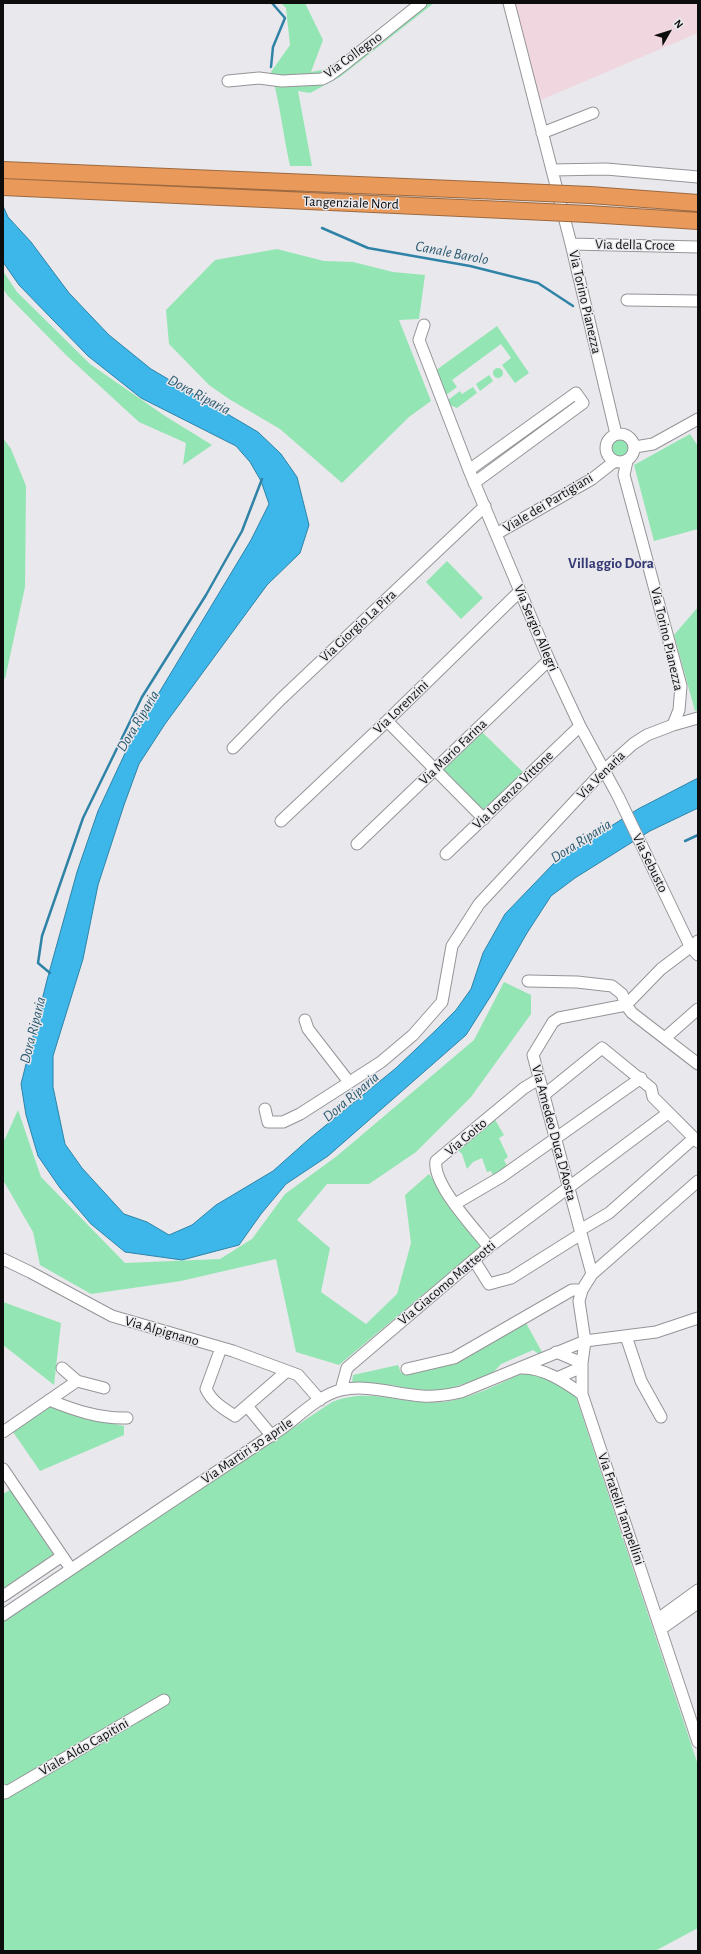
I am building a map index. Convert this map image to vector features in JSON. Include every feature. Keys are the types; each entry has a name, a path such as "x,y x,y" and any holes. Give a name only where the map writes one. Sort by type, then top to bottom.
{"highway":[{"name":"Tangenziale Nord","path":"3,170 60,174 590,195 698,203"},
{"name":"Tangenziale Nord","path":"3,187 588,214 698,221"}],"street":[{"name":"Via Collegno","path":"228,81 259,78 282,81 322,79 346,63 421,3"},
{"path":"509,3 552,170 606,168 698,177"},
{"path":"542,133 593,113"},
{"name":"Via Torino Pianezza","path":"552,170 616,434"},
{"name":"Via della Croce","path":"571,244 698,247"},
{"path":"627,300 698,301"},
{"name":"Via Sergio Allegri","path":"424,325 419,340 469,470 549,660 603,771"},
{"path":"469,470 576,393 583,403 474,482"},
{"path":"627,461 611,458 607,442 616,434 628,436 633,441 635,447 653,444 698,419"},
{"name":"Via Torino Pianezza","path":"635,447 634,452 627,461 624,475 680,686 679,710 673,725"},
{"name":"Viale dei Partigiani","path":"496,534 600,472 611,458"},
{"name":"Via Giorgio La Pira","path":"233,748 281,700 484,506"},
{"name":"Via Lorenzini","path":"281,821 387,721 520,591"},
{"name":"Via Mario Farina","path":"357,844 549,660"},
{"name":"Via Venaria","path":"265,1108 268,1122 282,1122 300,1114 381,1062 413,1035 442,1002 452,946 478,904 603,771 633,744 647,735 673,725 698,718"},
{"path":"387,721 484,819"},
{"name":"Via Lorenzo Vittone","path":"446,854 580,726"},
{"name":"Via Sebusto","path":"603,771 618,796 651,865 694,943 698,955"},
{"path":"626,1005 661,969 694,943"},
{"path":"528,981 578,982 612,986 622,994 626,1005 632,1013 698,1064"},
{"name":"Via Amedeo Duca D'Aosta","path":"592,1274 533,1055 553,1022 559,1018 626,1005"},
{"path":"665,1038 698,1009"},
{"path":"305,1020 308,1029 349,1082"},
{"path":"474,1260 489,1284 511,1278 609,1213 696,1140 653,1097 651,1088 641,1078 602,1048 544,1095"},
{"path":"456,1204 501,1177 641,1078"},
{"name":"Via Goito","path":"489,1247 446,1192 438,1175 436,1162 524,1088 539,1079"},
{"name":"Via Giacomo Matteotti","path":"341,1390 347,1368 489,1247 668,1113"},
{"name":"Via Fratelli Tampellini","path":"698,1181 592,1274 582,1290 579,1301 585,1341 582,1365 582,1394 660,1624 698,1742"},
{"name":"Via Alpignano","path":"3,1259 112,1316 221,1348 287,1371 298,1376 320,1400"},
{"path":"407,1369 454,1358 572,1290 582,1290"},
{"name":"Via Martiri 30 aprile","path":"3,1615 272,1436 320,1400 341,1390 362,1388 422,1396 443,1396 461,1392 585,1341 656,1332 698,1318"},
{"path":"626,1336 641,1381 661,1417"},
{"path":"221,1348 206,1389 221,1408 235,1416 287,1371"},
{"path":"556,1352 582,1365"},
{"path":"557,1378 582,1365"},
{"path":"62,1368 77,1381 104,1388"},
{"name":"Via Martiri 30 aprile","path":"518,1369 536,1369 557,1378 582,1394"},
{"path":"3,1432 77,1381"},
{"path":"49,1400 73,1410 112,1419 127,1418"},
{"path":"247,1406 272,1436"},
{"path":"3,1469 71,1569"},
{"path":"3,1596 62,1556"},
{"path":"660,1624 698,1590"},
{"path":"660,1624 698,1603"},
{"name":"Viale Aldo Capitini","path":"4,1791 164,1700"}],"shaded area":[{"path":"510,3 698,3 698,33 534,103"}],"green space":[{"path":"281,3 305,3 323,40 311,72 332,68 411,3 434,3 340,77 310,93 298,91 312,166 290,166 277,95 271,72 290,45 286,8"},
{"path":"277,249 324,261 353,262 393,272 425,275 419,319 399,320 431,401 409,417 342,483 280,429 229,399 209,385 169,344 166,310 215,260"},
{"path":"3,271 17,292 90,364 165,416 212,445 183,465 186,443 139,422 66,355 8,296 3,289"},
{"path":"497,326 529,373 515,383 502,365 511,358 501,344 452,380 457,387 446,395 435,371"},
{"path":"498,368 503,373 498,378 493,373"},
{"path":"489,375 493,381 480,391 476,384"},
{"path":"473,387 477,393 457,408 450,405 448,400 460,391 462,394"},
{"path":"690,434 698,446 698,529 654,541 634,465"},
{"path":"3,438 11,449 26,486 25,587 5,679 3,678"},
{"path":"620,439 626,442 629,448 626,454 620,457 614,454 611,448 614,442"},
{"path":"447,561 483,598 461,619 426,582"},
{"path":"698,607 698,710 695,711 674,635"},
{"path":"480,730 524,773 485,813 441,768"},
{"path":"504,982 531,995 531,1014 471,1097 416,1152 369,1184 327,1184 297,1220 330,1248 321,1292 366,1324 397,1294 411,1243 405,1195 429,1174 481,1246 339,1365 296,1352 276,1259 181,1281 91,1294 40,1265 33,1232 3,1180 3,1140 5,1139 18,1110 41,1177 125,1263 220,1259 252,1239 285,1194 337,1156 474,1040"},
{"path":"494,1118 504,1135 499,1138 508,1157 504,1160 508,1168 494,1178 491,1171 487,1172 482,1158 473,1162 467,1169 462,1154 456,1148"},
{"path":"3,1302 61,1323 54,1385 3,1345"},
{"path":"526,1323 542,1352 539,1354 533,1350 501,1364 491,1375 442,1391 419,1391 392,1385 352,1383 353,1375 398,1365 401,1373 451,1364"},
{"path":"526,1372 554,1381 575,1394 698,1765 698,1928 655,1951 3,1951 3,1621 332,1402 360,1396 374,1396 415,1401 443,1402 464,1398 496,1386"},
{"path":"50,1406 77,1416 124,1426 124,1435 40,1471 13,1432"},
{"path":"10,1490 55,1557 3,1591 3,1494"}],"water":[{"path":"3,206 8,217 31,242 69,293 109,335 151,369 258,432 281,454 297,477 309,525 300,553 267,585 165,724 139,764 98,885 83,959 53,1056 53,1087 65,1144 82,1168 124,1214 147,1222 169,1235 192,1225 216,1205 273,1171 309,1139 396,1068 456,1010 471,989 483,953 505,914 556,861 638,809 698,778 698,808 650,831 575,878 551,896 466,1035 328,1156 286,1184 261,1214 239,1245 182,1260 125,1252 91,1224 60,1188 38,1156 26,1115 21,1084 47,980 77,872 98,811 142,721 251,540 269,504 261,481 250,462 236,446 141,398 88,356 19,285 3,262"}],"waterway":[{"name":"Canale Barolo","path":"271,67 273,47 285,18 272,3"},
{"name":"Canale Barolo","path":"322,228 368,248 470,266 538,283 573,306"},
{"name":"Dora Riparia","path":"50,973 38,963 42,936 83,818 142,697 206,595 242,531 262,479"},
{"path":"685,841 698,835"}],"district":[{"name":"Villaggio Dora","path":"611,563"}]}
